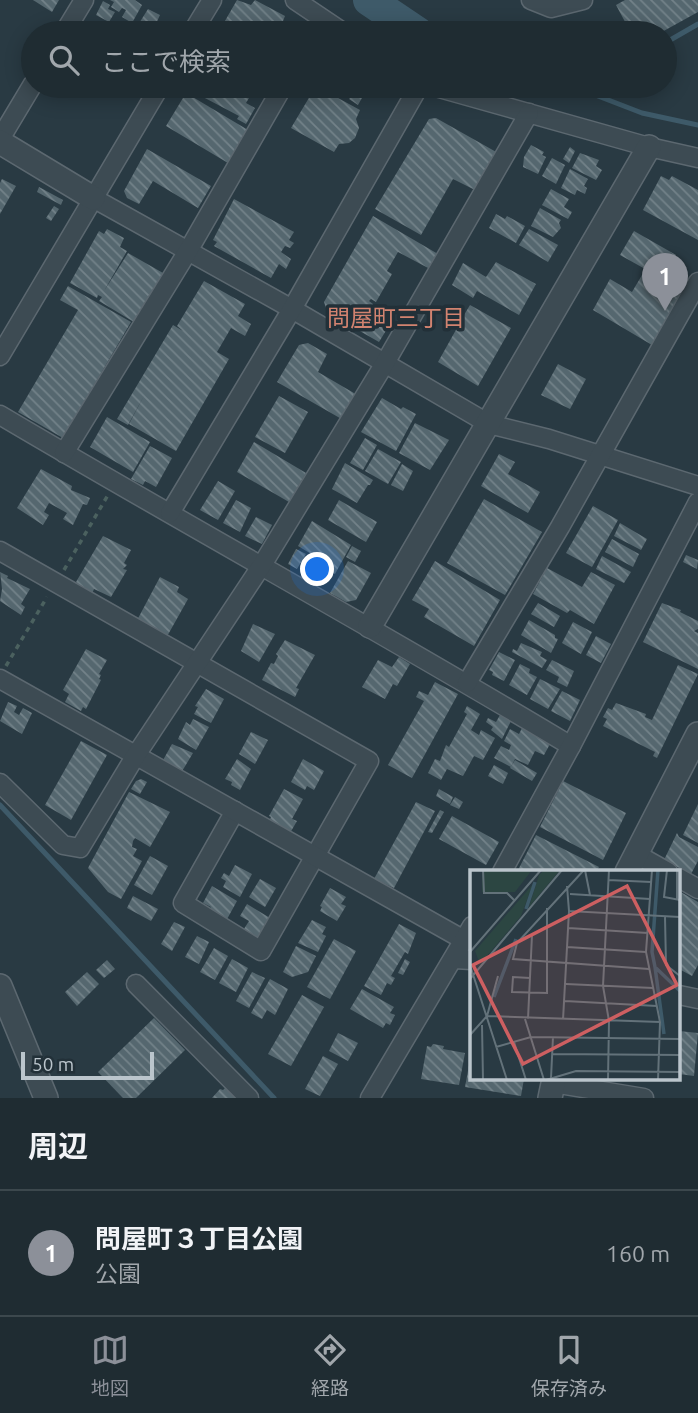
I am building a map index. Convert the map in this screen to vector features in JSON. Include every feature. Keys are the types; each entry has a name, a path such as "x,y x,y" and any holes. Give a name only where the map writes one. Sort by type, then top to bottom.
{"street":[{"path":"71,21 84,0"},
{"path":"199,21 212,0"},
{"path":"295,0 314,21"},
{"path":"531,0 551,8 583,0"},
{"path":"25,98 0,141 93,198 292,309 489,424 601,454 698,486"},
{"path":"0,356 153,98"},
{"path":"64,453 188,250 276,98"},
{"path":"170,513 292,309 412,98"},
{"path":"471,98 698,158"},
{"path":"0,783 63,845 80,848 136,755 262,565 385,363 529,113"},
{"path":"370,626 649,147"},
{"path":"467,683 698,282"},
{"path":"0,415 370,626 571,746"},
{"path":"503,870 698,502"},
{"path":"0,551 369,761 261,951 183,904 235,811"},
{"path":"0,679 315,856 468,933 370,1098"},
{"path":"660,870 631,863 698,734"},
{"path":"680,879 698,889"},
{"path":"454,959 470,960"},
{"path":"136,984 249,1098"},
{"path":"0,986 46,1098"},
{"path":"680,995 698,999"},
{"path":"552,1087 644,1098"}],"building":[{"path":"33,0 59,0 52,12"},
{"path":"110,0 135,0 142,5 133,21 129,21 122,17 126,10 122,8 119,12 111,7 114,2"},
{"path":"237,0 251,5 255,0 285,16 283,21 225,21"},
{"path":"625,0 698,0 698,12 677,24 677,21 625,21 616,5"},
{"path":"103,1 110,5 108,9 115,12 110,21 96,15"},
{"path":"148,9 160,15 157,21 140,21"},
{"path":"183,98 194,98 248,130 228,163 166,126"},
{"path":"205,98 249,98 246,103 255,108 246,124 237,119 239,116"},
{"path":"309,98 338,98 360,110 356,119 359,128 355,138 349,143 339,144 334,152 291,128"},
{"path":"350,98 362,98 358,105"},
{"path":"436,118 498,153 477,191 453,179 421,235 375,209 429,119"},
{"path":"531,145 544,152 542,155 546,157 538,174 523,167 524,157"},
{"path":"570,147 575,151 569,163 563,159"},
{"path":"147,149 211,186 198,208 153,181 139,204 127,198 124,191"},
{"path":"580,153 599,160 596,166 602,170 596,180 572,168"},
{"path":"552,158 565,165 556,184 542,176"},
{"path":"570,169 588,179 584,186 587,188 585,194 577,190 575,195 561,188"},
{"path":"661,176 669,180 672,176 698,190 698,240 643,210"},
{"path":"2,179 16,186 0,214 0,183"},
{"path":"39,187 63,200 61,205 37,192"},
{"path":"551,189 569,199 564,207 572,212 568,219 542,205"},
{"path":"234,199 294,232 289,240 294,243 290,248 285,246 281,252 291,259 286,269 279,264 271,278 214,246 217,242 213,240"},
{"path":"54,206 59,209 51,221 46,218"},
{"path":"540,208 561,220 561,228 553,237 531,226"},
{"path":"496,214 505,219 507,216 525,226 516,243 489,228"},
{"path":"373,216 438,254 430,269 398,252 387,271 392,274 376,302 371,299 369,301 373,304 371,307 367,305 355,326 327,311 324,302"},
{"path":"107,229 124,238 120,247 127,251 104,291 128,253 163,273 134,322 99,301 102,297 98,295 97,298 70,283 99,231 104,234"},
{"path":"529,229 558,245 548,262 519,245"},
{"path":"634,231 676,255 663,279 620,255"},
{"path":"496,262 536,284 519,315 477,291 473,298 452,285 463,263 486,277"},
{"path":"642,275 681,296 652,345 593,310 610,279 632,292"},
{"path":"204,281 245,304 238,316 251,324 245,336 231,328 217,352 229,359 176,451 129,424 145,394 128,425 117,419 173,325 183,331 177,326"},
{"path":"68,286 131,322 63,438 18,412 78,310 60,300"},
{"path":"470,305 511,328 478,386 438,362 457,328 453,325 460,312 464,315"},
{"path":"368,312 375,315 377,312 384,316 382,320 390,324 379,342 358,330"},
{"path":"308,343 327,354 318,372 359,396 345,421 277,382 299,345"},
{"path":"558,364 586,379 570,409 541,395"},
{"path":"279,396 308,412 285,453 255,437"},
{"path":"382,398 416,414 396,451 361,432"},
{"path":"107,417 150,442 133,472 90,447"},
{"path":"415,423 449,440 430,470 399,453"},
{"path":"365,438 377,445 363,470 350,463"},
{"path":"254,442 306,473 289,502 237,472"},
{"path":"150,446 172,458 156,487 145,481 143,485 131,479"},
{"path":"378,449 401,462 388,484 365,471"},
{"path":"499,454 515,462 508,474 540,492 528,513 481,486"},
{"path":"345,463 373,480 357,503 332,489"},
{"path":"402,464 413,471 403,491 391,485"},
{"path":"41,469 72,486 71,490 90,498 87,505 83,504 73,525 63,519 67,513 49,503 44,512 49,515 43,525 17,508"},
{"path":"218,481 235,491 218,520 200,510"},
{"path":"484,499 542,532 505,595 447,563"},
{"path":"236,500 251,508 240,532 223,523"},
{"path":"339,500 377,522 366,542 328,520"},
{"path":"593,506 618,520 592,567 566,553"},
{"path":"256,517 272,525 262,544 245,536"},
{"path":"312,521 351,545 335,574 331,572 334,567 330,565 323,575 317,572 323,561 298,546"},
{"path":"620,523 647,539 641,550 614,536"},
{"path":"103,536 131,550 124,563 127,565 123,569 127,570 111,597 94,589 92,594 79,587 76,582"},
{"path":"612,539 639,554 633,567 605,552"},
{"path":"352,546 361,551 355,562 346,557"},
{"path":"296,549 306,554 297,569 288,564"},
{"path":"686,555 698,560 697,569 683,562"},
{"path":"602,556 631,572 624,583 596,569"},
{"path":"308,557 319,562 311,577 300,571"},
{"path":"348,561 371,573 356,600 346,602 330,593"},
{"path":"435,561 500,600 474,646 424,617 429,609 412,600"},
{"path":"547,568 582,587 591,572 615,585 594,624 533,594"},
{"path":"0,572 30,589 21,604 25,607 21,615 0,601"},
{"path":"160,577 179,587 177,592 188,599 165,640 135,624"},
{"path":"538,603 560,616 554,627 531,614"},
{"path":"662,603 681,610 680,612 698,621 698,629 694,631 698,633 698,669 643,642"},
{"path":"529,620 558,639 551,653 521,635"},
{"path":"573,622 592,632 581,654 562,643"},
{"path":"253,624 275,634 259,662 241,651"},
{"path":"596,636 611,644 601,663 586,655"},
{"path":"285,640 315,655 296,688 299,689 295,697 262,680 271,663 274,664 278,656 276,654"},
{"path":"521,643 542,652 540,656 547,660 542,668 512,652 513,649 517,651"},
{"path":"86,649 107,660 99,674 101,680 86,709 83,707 81,711 65,702 69,694 63,690"},
{"path":"499,652 515,660 504,681 492,675 493,672 489,670"},
{"path":"399,657 410,664 397,686 393,684 385,699 362,687 378,660 392,667"},
{"path":"552,660 574,671 567,687 557,682 559,677 546,670"},
{"path":"520,664 530,669 529,673 537,677 527,695 509,685"},
{"path":"678,665 698,674 657,758 653,756 655,752 603,726 607,719 603,717 608,708 612,710 616,703 646,714 645,717 652,720"},
{"path":"540,679 560,689 548,709 530,699"},
{"path":"435,682 458,694 412,778 388,765 424,701 416,697 419,691 428,695"},
{"path":"206,689 224,699 211,723 194,714 198,707 195,706"},
{"path":"562,691 580,700 570,721 551,711"},
{"path":"8,702 17,706 14,712 19,715 23,708 32,713 22,734 0,721"},
{"path":"467,706 480,714 471,730 479,735 481,730 495,738 483,760 474,756 463,776 447,769 441,780 428,773 435,759 440,761 446,745 449,747 467,714 464,712"},
{"path":"500,715 511,721 502,739 486,722 488,718 496,722"},
{"path":"193,719 209,727 196,750 178,739 186,722 190,725"},
{"path":"522,728 550,744 544,755 535,751 528,765 515,759 511,767 494,758 501,746 509,750 511,745 504,741 510,729 519,734"},
{"path":"251,732 268,740 255,764 239,754"},
{"path":"81,741 107,755 71,820 45,805"},
{"path":"172,744 193,753 181,773 162,762"},
{"path":"237,759 251,769 240,790 225,779"},
{"path":"303,759 324,771 314,790 307,786 305,790 291,782"},
{"path":"515,760 537,773 532,781 510,768"},
{"path":"494,765 508,773 503,784 488,776"},
{"path":"141,779 147,782 140,794 131,789 136,781"},
{"path":"563,781 626,813 603,860 540,827"},
{"path":"284,789 303,799 292,819 297,821 290,833 269,821 269,816"},
{"path":"439,789 453,797 450,804 436,796"},
{"path":"129,792 170,812 150,847 135,838 133,841 132,847 137,849 133,856 142,861 121,899 108,892 88,868"},
{"path":"455,797 463,802 459,809 450,805"},
{"path":"416,802 435,811 394,888 374,879"},
{"path":"698,804 698,843 683,835"},
{"path":"440,810 444,812 432,833 428,832"},
{"path":"452,816 499,842 486,865 439,839"},
{"path":"677,833 679,837 698,847 698,861 691,874 664,860"},
{"path":"536,835 599,867 597,870 518,870"},
{"path":"150,856 168,866 152,895 134,885"},
{"path":"235,865 252,874 240,897 223,887 226,881 221,878 224,873 229,876"},
{"path":"260,879 276,888 265,907 249,897"},
{"path":"212,886 237,901 226,921 208,912 211,907 203,903"},
{"path":"330,888 346,897 341,904 346,906 337,921 320,911"},
{"path":"680,892 698,902 698,965 692,976 680,970"},
{"path":"133,896 158,909 151,921 127,908"},
{"path":"247,904 270,918 255,939 242,932 249,921 240,916"},
{"path":"312,920 326,927 322,934 326,936 318,952 298,943"},
{"path":"174,922 185,927 172,951 161,944"},
{"path":"399,924 416,933 408,954 405,952 391,976 395,978 391,985 387,983 381,995 364,986"},
{"path":"197,936 209,942 199,964 185,957"},
{"path":"334,939 356,951 330,999 307,987"},
{"path":"296,946 316,956 308,972 292,977 283,972"},
{"path":"214,948 228,956 215,980 200,972"},
{"path":"232,959 248,968 236,992 219,983"},
{"path":"405,959 410,962 403,975 398,973"},
{"path":"107,960 115,969 104,978 96,970"},
{"path":"87,972 99,984 77,1006 65,992"},
{"path":"252,972 265,978 249,1008 236,1001"},
{"path":"270,979 288,989 275,1015 267,1010 262,1019 251,1013"},
{"path":"362,989 394,1007 390,1013 395,1015 390,1025 386,1023 383,1028 350,1009"},
{"path":"302,995 324,1007 291,1066 268,1054"},
{"path":"154,1018 185,1050 136,1098 123,1098 98,1072"},
{"path":"680,1031 698,1033 694,1076 680,1074"},
{"path":"338,1033 358,1043 348,1061 329,1051"},
{"path":"433,1044 444,1046 443,1049 465,1053 459,1085 421,1079 427,1046 431,1047"},
{"path":"323,1056 338,1064 320,1096 305,1089"},
{"path":"470,1060 470,1080 524,1080 521,1096 465,1087"},
{"path":"230,1083 245,1098 212,1098 220,1089 223,1090"}],"waterway":[{"path":"369,0 400,21"},
{"path":"677,36 698,24"},
{"path":"603,98 642,113 698,125"},
{"path":"0,805 274,1098"}],"place":[{"name":"問屋町３丁目公園","path":"665,311"}],"district":[{"name":"問屋町三丁目","path":"396,317"}]}
